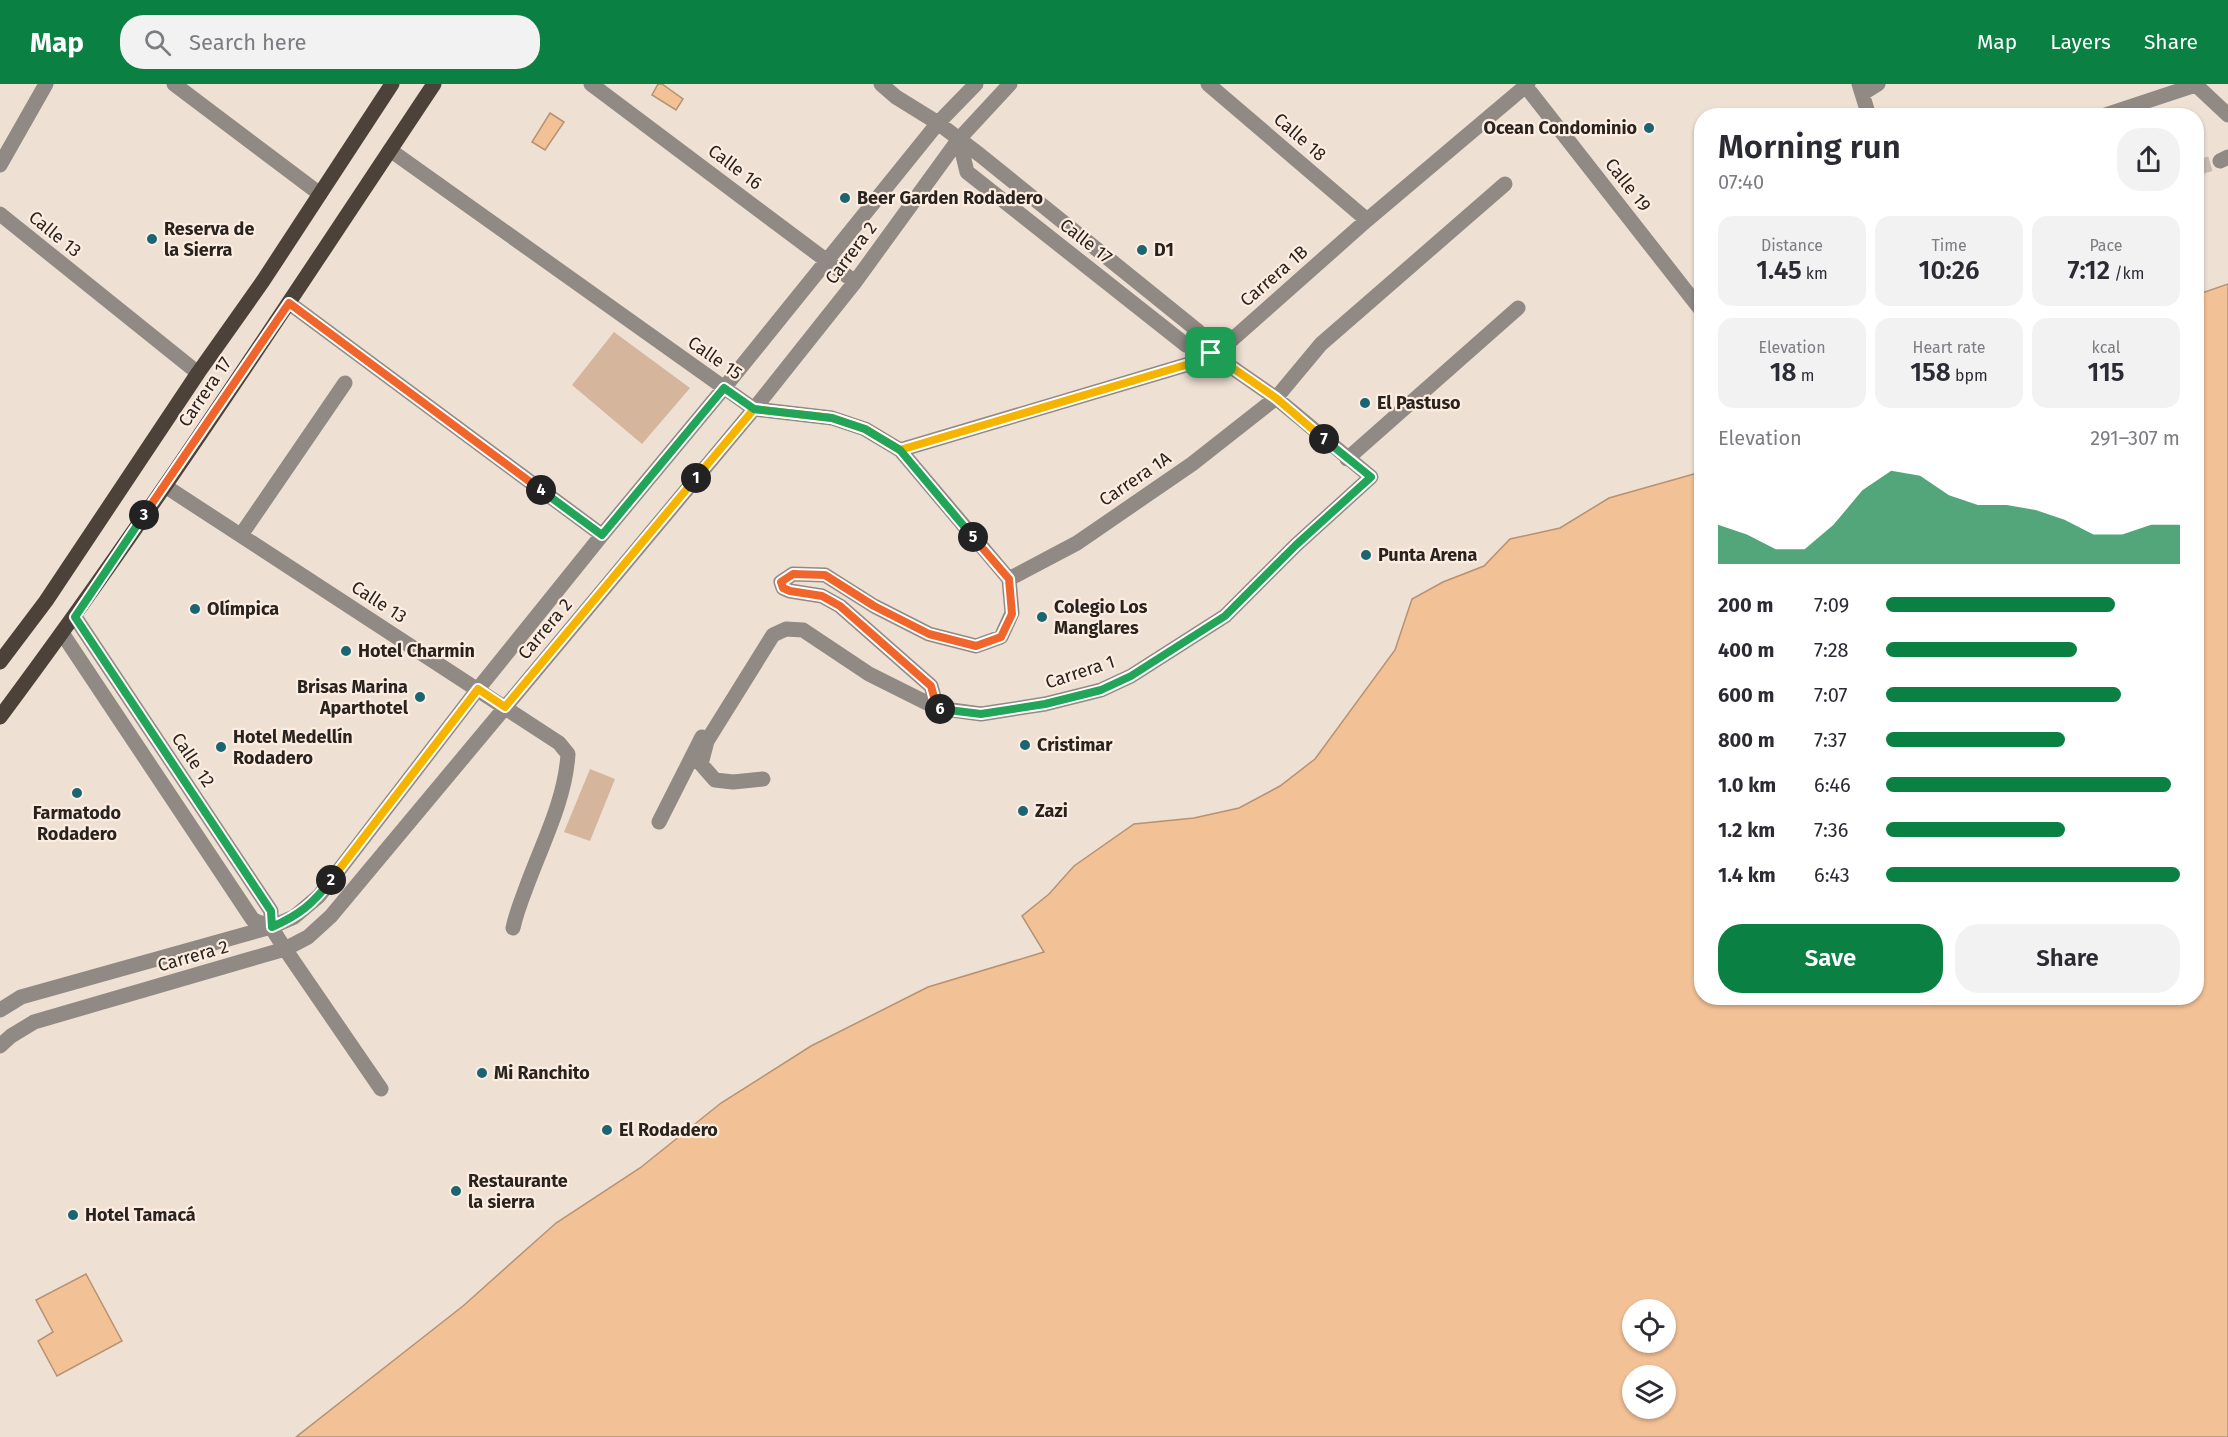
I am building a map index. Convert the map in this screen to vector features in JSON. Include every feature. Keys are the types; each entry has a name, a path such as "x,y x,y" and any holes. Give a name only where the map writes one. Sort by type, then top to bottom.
{"main road":[{"name":"Carrera 17","path":"0,662 46,601 198,373 263,281 392,84"},
{"name":"Carrera 17","path":"0,717 75,617 165,486 434,84"}],"street":[{"path":"0,165 46,84"},
{"path":"174,84 320,194"},
{"name":"Calle 16","path":"591,84 855,282"},
{"name":"Calle 17","path":"881,84 896,97 938,123 1198,330 1211,353"},
{"name":"Carrera 2","path":"0,1010 21,996 272,927 294,917 319,896 478,689 602,535 828,261 938,123 976,84"},
{"name":"Carrera 2","path":"0,1046 11,1036 34,1022 285,949 308,937 331,916 754,409 855,282 958,139 1010,84"},
{"name":"Calle 18","path":"1208,84 1366,220"},
{"path":"1867,108 1861,89 1878,84"},
{"name":"Carrera 1B","path":"900,450 1189,364 1226,345 1366,220 1526,85"},
{"name":"Calle 19","path":"1526,85 1694,301"},
{"path":"2126,108 2196,85 2228,115"},
{"name":"Calle 17","path":"958,139 967,172 1186,345 1211,353 1276,398 1371,477"},
{"name":"Calle 15","path":"390,150 754,409 832,418 865,429 900,450 1009,579"},
{"name":"Carrera 1A","path":"1009,579 1077,543 1192,464 1276,398 1321,344 1505,184"},
{"name":"Calle 13","path":"0,214 198,373"},
{"path":"1057,243 1070,227"},
{"path":"289,303 602,535"},
{"path":"1347,459 1518,308"},
{"path":"241,535 345,383"},
{"name":"Carrera 1","path":"740,687 773,635 786,629 802,630 869,674 937,708 981,714 1045,704 1101,690 1131,676 1225,616 1296,545 1371,477"},
{"name":"Calle 13","path":"165,486 560,742 568,754 567,774 556,811 513,928"},
{"path":"937,708 931,686 840,606 822,596 790,591 783,588 781,582 793,574 825,575 874,606 929,634 976,646 1001,637 1012,614 1009,579"},
{"name":"Calle 12","path":"75,617 271,911 272,927 285,949 381,1089"},
{"name":"Calle 12","path":"62,633 253,920 272,927"},
{"path":"740,687 707,741 701,764 715,780 733,782 763,779"},
{"path":"659,822 700,738 740,687"}],"shaded area":[{"path":"658,84 662,84 683,99 676,110 652,95"},
{"path":"550,113 564,122 545,150 532,142"},
{"path":"2228,284 2228,1437 296,1437 463,1306 556,1223 640,1168 721,1103 811,1046 928,987 1044,952 1022,916 1049,894 1074,866 1134,824 1194,818 1239,808 1280,786 1315,759 1395,650 1412,599 1443,582 1484,566 1510,539 1560,528 1609,498 1694,474 1694,1005 2204,1005 2204,292"},
{"path":"614,332 690,388 642,444 572,385"},
{"path":"590,769 615,779 590,841 564,832"},
{"path":"86,1274 122,1341 57,1376 38,1341 53,1332 36,1300"}],"tunnel":[{"path":"2204,166 2220,161"}],"place":[{"name":"Ocean Condominio","path":"1649,128"},
{"name":"Beer Garden Rodadero","path":"845,198"},
{"name":"Reserva de la Sierra","path":"152,239"},
{"name":"D1","path":"1142,250"},
{"name":"El Pastuso","path":"1365,403"},
{"name":"Punta Arena","path":"1366,555"},
{"name":"Olímpica","path":"195,609"},
{"name":"Colegio Los Manglares","path":"1042,617"},
{"name":"Hotel Charmin","path":"346,651"},
{"name":"Brisas Marina Aparthotel","path":"420,697"},
{"name":"Cristimar","path":"1025,745"},
{"name":"Hotel Medellín Rodadero","path":"221,747"},
{"name":"Farmatodo Rodadero","path":"77,793"},
{"name":"Zazi","path":"1023,811"},
{"name":"Mi Ranchito","path":"482,1073"},
{"name":"El Rodadero","path":"607,1130"},
{"name":"Restaurante la sierra","path":"456,1191"},
{"name":"Hotel Tamacá","path":"73,1215"}],"route":[{"path":"1211,353 1189,364 900,450 865,429 832,418 754,409 505,707 478,689 319,896 294,917 272,927 271,911 75,617 289,303 602,535 724,388 754,409 832,418 865,429 900,450 1009,579 1012,614 1001,637 976,646 929,634 874,606 825,575 793,574 781,582 783,588 822,596 840,606 931,686 937,708 981,714 1045,704 1101,690 1131,676 1225,616 1296,545 1371,477 1276,398 1211,353"}]}
